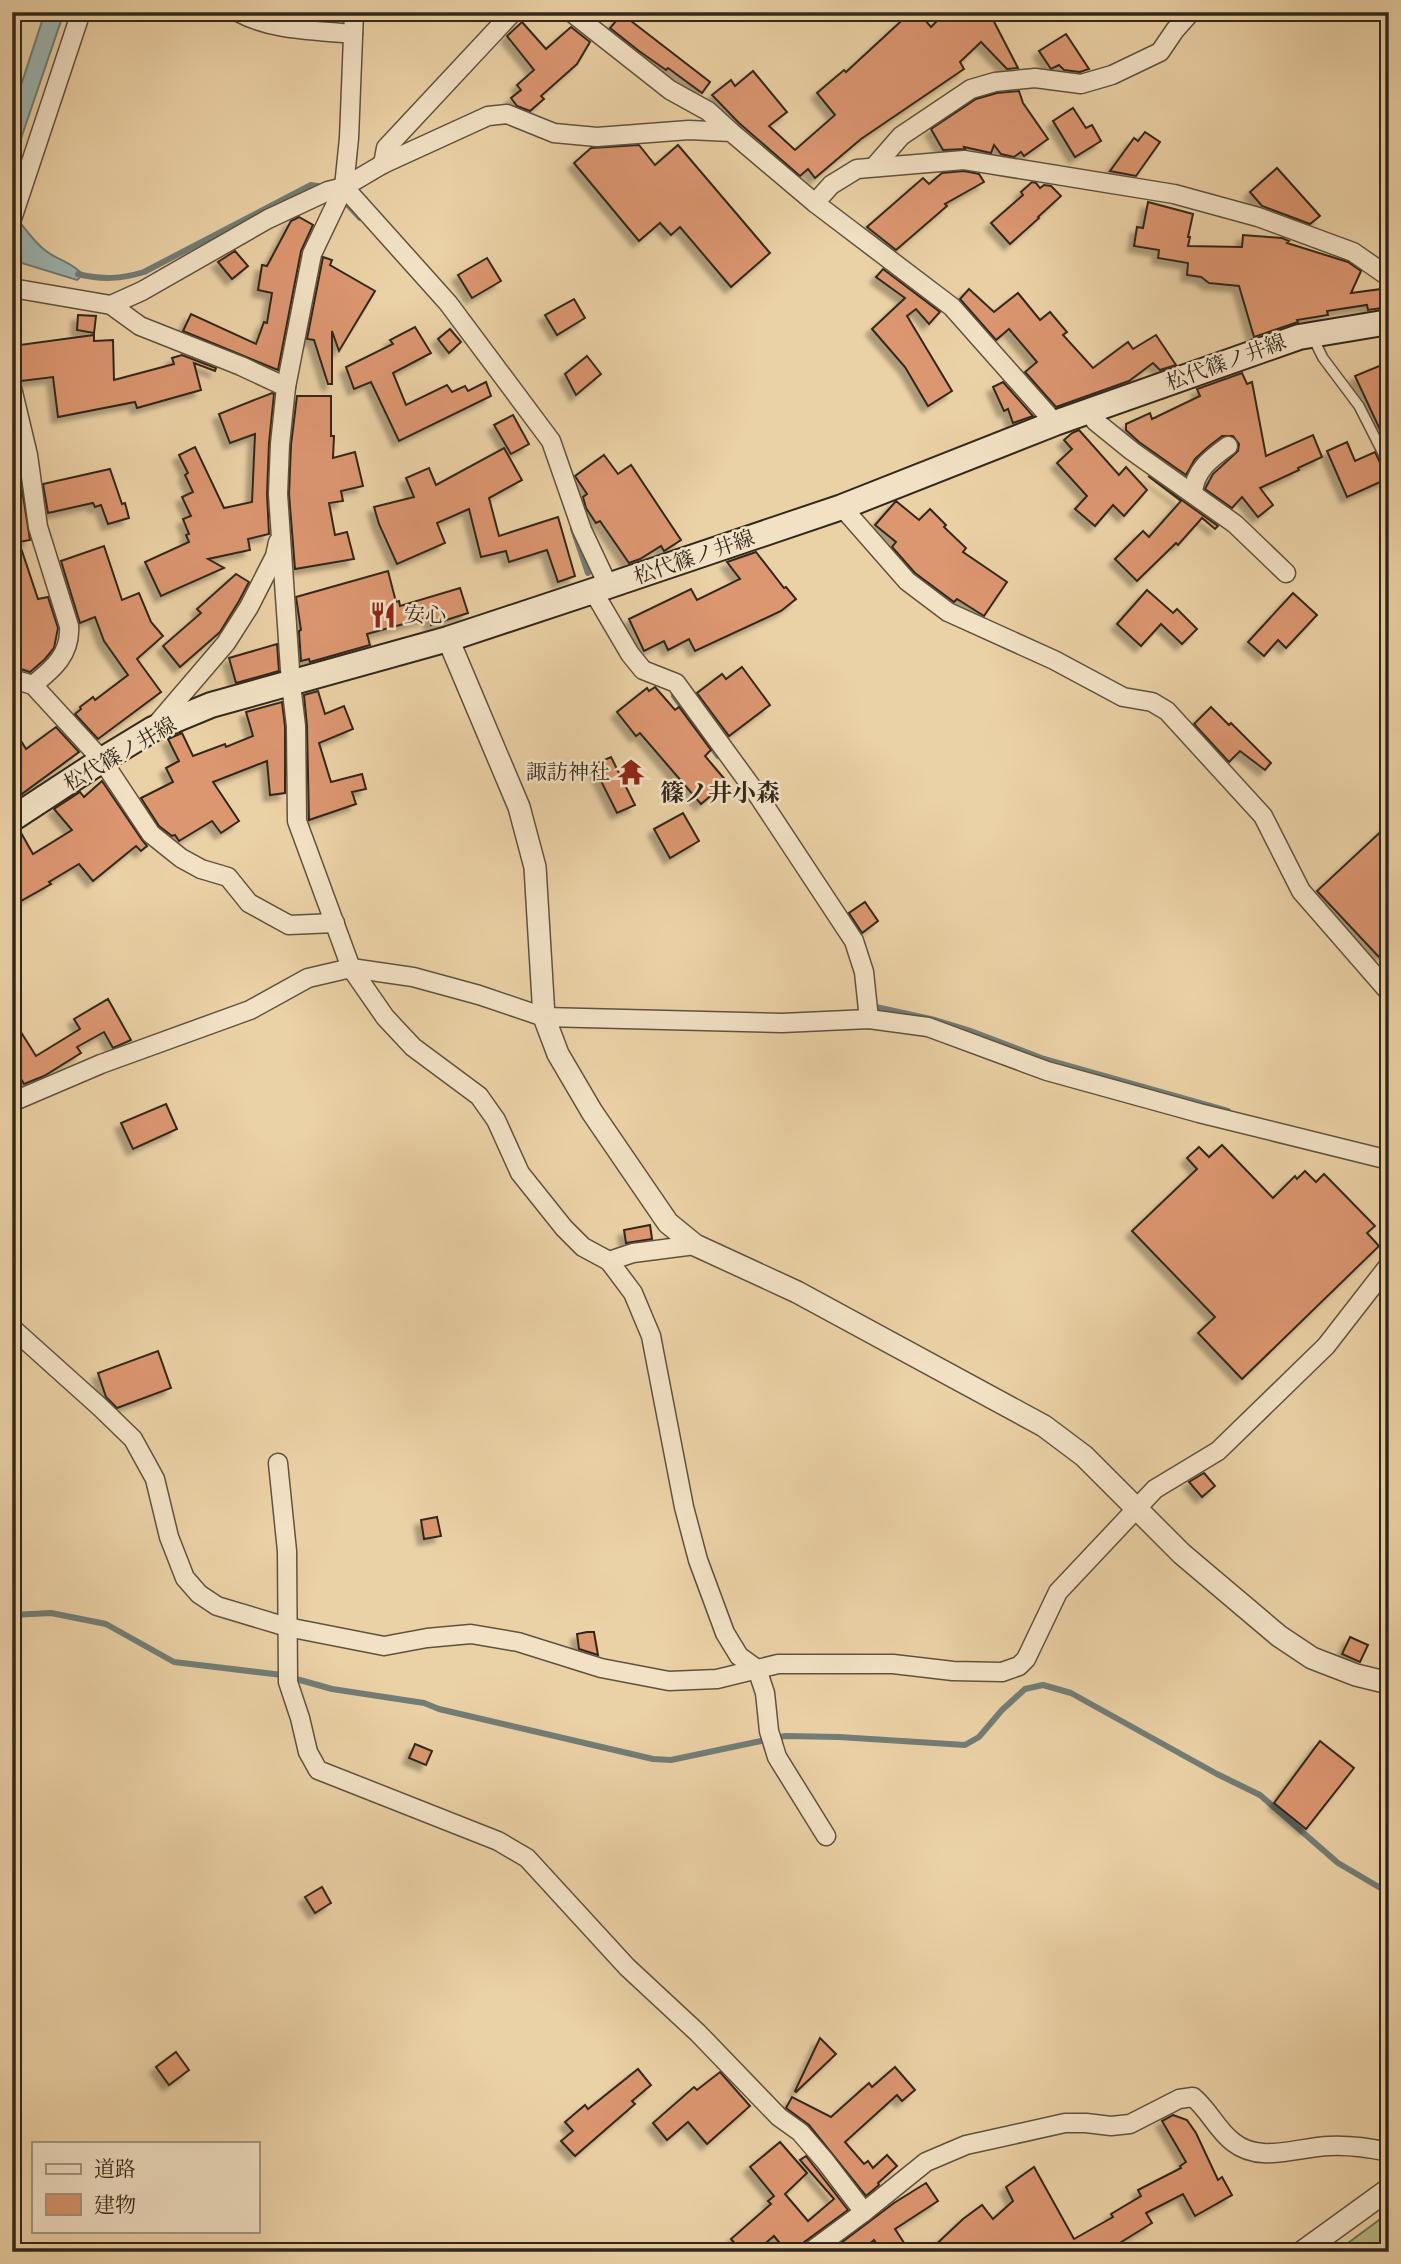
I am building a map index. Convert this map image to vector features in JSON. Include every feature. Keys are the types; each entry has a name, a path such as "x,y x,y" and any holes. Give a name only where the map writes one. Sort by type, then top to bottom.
{"main road":[{"name":"松代篠ノ井線","path":"12,819 153,729 211,705 449,639 842,507 1055,423 1310,333 1389,321"}],"street":[{"path":"13,216 81,12"},
{"path":"238,12 253,20 280,26 353,34"},
{"path":"354,12 349,138 344,187 312,254 286,387 278,494 296,726 297,821 351,968 385,1017 413,1047 479,1096 496,1120 520,1173 564,1228 583,1247 609,1261 634,1293 651,1336 681,1493 698,1560 724,1633 739,1656 757,1669 765,1693 771,1738 777,1757 826,1836"},
{"path":"383,164 386,148 513,12"},
{"path":"571,12 670,90 708,111 814,203 952,307 1055,423"},
{"path":"874,167 901,136 971,89 995,82 1035,78 1081,84 1112,75 1160,52 1191,12"},
{"path":"111,305 142,291 268,219 328,191 344,187 383,164 488,116 507,114 554,134 586,136 689,130 731,132"},
{"path":"814,203 831,185 857,169 964,160 1174,194 1258,217 1353,252 1389,277"},
{"path":"344,187 448,303 551,441 601,588 630,654 643,670 676,683 759,797 847,930 854,941 864,972 869,1019"},
{"path":"12,288 111,305 140,326 286,387"},
{"path":"12,388 27,455 38,527 69,626 70,641 63,654 51,670 33,685"},
{"path":"1091,410 1096,421 1132,451 1235,524 1286,573"},
{"path":"1193,494 1193,482 1202,469 1228,446"},
{"path":"842,507 907,580 948,612 1054,660 1123,697 1152,702 1167,711 1263,816 1301,891 1389,992"},
{"path":"153,729 226,643 249,607 275,556 281,530"},
{"path":"449,639 519,807 536,867 544,1017 558,1055 592,1112 668,1223 695,1245 797,1292 1044,1426 1084,1456 1182,1554 1290,1643 1312,1658 1356,1675 1389,1683"},
{"path":"12,680 33,685 102,760 151,834 181,858 201,869 228,877 249,903 289,925 335,923"},
{"path":"12,1102 101,1064 250,1010 308,978 351,968 413,977 544,1017 782,1023 869,1019 928,1027 1047,1071 1199,1113 1389,1160"},
{"path":"609,1261 633,1253 695,1245"},
{"path":"12,1328 132,1439 155,1479 169,1537 185,1578 199,1594 217,1606 287,1627 384,1646 471,1634 518,1642 601,1668 669,1681 717,1679 778,1664 893,1664 953,1671 1002,1672 1011,1671 1026,1659 1058,1592 1136,1508 1155,1489 1218,1451 1326,1346 1389,1265"},
{"path":"278,1463 287,1551 288,1676 308,1752 318,1770 498,1841 527,1858 627,1967 698,2033 779,2117 800,2132 864,2213"},
{"path":"810,2252 864,2213 926,2162 966,2145 1065,2123 1111,2126 1130,2124 1179,2099 1194,2097 1204,2105 1231,2141 1245,2150 1258,2153 1290,2152 1328,2146 1389,2152"},
{"path":"1302,2252 1389,2189"}],"lane":[{"path":"1310,333 1323,358 1359,406 1389,465"}],"green space":[{"path":"1389,2213 1389,2252 1336,2252 1387,2214"}],"water":[{"path":"45,12 64,12 12,165 12,113"},
{"path":"12,213 41,247 83,275 77,280 12,260"}],"building":[{"path":"911,12 918,12 931,27 946,12 989,12 1018,68 1007,69 981,42 960,62 964,69 861,139 815,178 808,169 800,176 739,123 712,95 731,80 735,86 753,71 787,112 769,126 795,150 835,115 817,93 844,70 846,72"},
{"path":"622,14 710,82 702,93 610,28"},
{"path":"522,22 546,49 571,27 590,42 577,64 541,96 544,99 530,111 517,106 511,98 521,90 517,85 534,70 507,36"},
{"path":"1066,34 1089,69 1080,72 1064,70 1059,65 1051,69 1039,51"},
{"path":"1019,91 1023,103 1048,139 1024,156 1021,152 1014,157 1001,154 994,145 991,153 964,147 965,149 943,150 931,129 976,99"},
{"path":"1073,108 1086,128 1092,125 1101,141 1075,157 1053,121"},
{"path":"1145,132 1160,142 1136,176 1110,171 1134,138 1138,141"},
{"path":"639,145 655,165 678,145 770,253 731,287 680,227 671,235 660,223 639,241 574,163 591,148"},
{"path":"1277,168 1320,216 1310,224 1262,206 1250,192"},
{"path":"964,171 979,174 984,182 945,204 947,206 896,250 867,227 923,178 929,184 942,173"},
{"path":"1032,182 1040,188 1044,185 1051,186 1061,196 1010,244 991,223 1023,195 1021,192"},
{"path":"1148,202 1193,214 1188,246 1242,247 1243,235 1282,238 1289,241 1287,243 1348,262 1361,271 1351,293 1389,288 1389,307 1368,310 1367,305 1327,311 1328,315 1297,320 1298,322 1254,337 1239,286 1209,283 1201,277 1187,275 1188,263 1158,258 1159,250 1134,246 1137,227 1143,228"},
{"path":"299,217 313,225 301,251 278,370 183,331 191,314 256,344 264,322 267,323 272,293 258,290 262,265 267,266 291,221"},
{"path":"235,251 248,266 232,279 218,262"},
{"path":"323,257 332,260 330,265 375,291 339,351 332,331 332,384 328,384 314,340 307,339"},
{"path":"487,258 501,281 472,298 458,275"},
{"path":"883,269 940,312 929,324 916,309 907,316 952,391 928,406 905,367 872,329 905,298 876,277"},
{"path":"969,289 994,312 1018,293 1040,320 1050,312 1067,332 1063,335 1093,368 1128,342 1133,349 1156,335 1176,365 1160,370 1153,363 1129,381 1056,407 1025,372 1037,362 1009,329 996,340 960,299"},
{"path":"574,299 585,318 557,335 545,315"},
{"path":"78,315 96,316 94,333 77,330"},
{"path":"415,327 431,353 393,373 406,405 447,385 452,392 465,386 468,391 486,382 491,396 399,441 371,382 354,389 346,367 393,344 390,340"},
{"path":"450,329 461,342 449,353 438,339"},
{"path":"94,335 94,341 113,340 114,380 174,364 172,358 182,355 216,368 215,371 194,363 201,390 137,408 135,402 58,417 53,377 21,381 15,377 12,346"},
{"path":"587,356 601,374 576,395 565,374"},
{"path":"1389,362 1389,449 1355,376"},
{"path":"1242,373 1247,384 1252,382 1266,456 1313,435 1322,457 1260,488 1273,505 1258,517 1242,497 1232,508 1205,489 1213,474 1238,451 1239,444 1233,436 1222,436 1208,447 1195,459 1186,475 1126,430 1126,424 1150,413 1152,419 1200,396 1197,389"},
{"path":"1003,382 1033,416 1013,423 1008,409 1004,411 993,387"},
{"path":"272,393 267,494 269,534 248,539 250,550 208,559 224,568 161,596 145,562 189,542 183,519 191,516 182,497 193,492 179,455 195,447 224,508 252,502 255,434 230,443 219,414"},
{"path":"297,396 331,396 333,458 355,452 363,486 341,491 343,501 329,503 335,535 347,532 354,559 295,569 289,494"},
{"path":"513,415 529,444 511,454 494,425"},
{"path":"1079,430 1119,475 1126,467 1147,490 1124,516 1113,505 1095,526 1075,509 1087,496 1057,463 1072,449 1064,440"},
{"path":"1347,442 1355,461 1375,452 1383,469 1389,472 1389,478 1347,497 1327,451"},
{"path":"12,446 17,457 30,540 19,542 38,599 48,597 58,628 54,648 30,672 12,666"},
{"path":"504,448 522,480 489,498 499,536 558,517 575,576 558,582 547,550 509,562 506,551 481,557 469,509 437,523 445,543 397,564 374,507 414,497 406,478 429,468 436,485"},
{"path":"604,455 618,474 631,465 681,540 664,551 661,546 629,563 600,521 596,523 586,508 583,497 587,494 575,476"},
{"path":"110,469 129,518 108,524 101,505 95,507 93,503 48,513 43,484"},
{"path":"1148,476 1218,526 1215,529 1202,518 1178,545 1176,543 1137,581 1115,559 1143,531 1149,537 1181,501"},
{"path":"896,501 919,520 930,509 966,548 963,552 1007,582 984,616 957,599 954,602 915,573 892,547 896,542 875,525"},
{"path":"104,546 122,600 139,593 151,622 163,636 137,659 161,692 98,739 75,714 93,697 95,700 128,675 104,641 95,617 80,623 61,561"},
{"path":"756,552 796,599 781,611 695,651 689,639 668,650 664,641 644,651 629,619 691,589 697,600 740,579 727,562"},
{"path":"388,571 396,602 399,601 400,606 460,588 468,613 431,625 429,617 367,634 370,645 310,662 309,659 301,661 301,630 296,597"},
{"path":"236,574 249,582 239,601 220,632 180,667 163,646 201,613 197,609"},
{"path":"1147,590 1173,613 1177,609 1197,629 1182,644 1161,624 1141,646 1117,624"},
{"path":"1293,593 1317,615 1286,648 1278,640 1264,656 1248,642"},
{"path":"277,644 279,671 236,683 229,658"},
{"path":"742,667 770,705 729,736 697,693 722,674 726,679"},
{"path":"655,687 675,710 679,707 711,750 705,756 727,782 701,804 640,733 636,736 617,712 647,688 649,691"},
{"path":"318,691 325,714 344,706 353,729 319,743 331,782 362,774 366,789 352,792 356,804 309,820 304,695"},
{"path":"282,702 285,727 285,793 270,795 267,761 213,782 239,821 221,833 212,821 179,841 175,835 172,836 159,826 141,798 173,782 166,768 179,761 168,739 182,733 193,756 225,744 226,747 253,736 246,712"},
{"path":"1211,707 1271,763 1265,770 1240,751 1229,762 1194,724"},
{"path":"12,726 26,749 56,727 79,752 19,796 12,787"},
{"path":"611,757 635,805 617,813 593,765"},
{"path":"102,781 147,846 141,851 136,846 93,881 79,864 12,906 12,834 20,831 33,854 72,830 54,809 80,792 84,797"},
{"path":"683,813 699,841 670,858 654,829"},
{"path":"1389,824 1389,948 1379,957 1317,891"},
{"path":"865,902 878,921 862,933 849,913"},
{"path":"108,999 131,1040 113,1048 104,1032 77,1047 81,1053 44,1076 24,1084 12,1064 12,1018 36,1056 80,1029 74,1019"},
{"path":"166,1104 177,1129 133,1149 121,1123"},
{"path":"1222,1145 1273,1198 1295,1176 1297,1179 1305,1171 1316,1182 1324,1174 1375,1226 1367,1233 1379,1246 1242,1379 1198,1333 1215,1317 1132,1231 1197,1169 1187,1158 1199,1147 1209,1157"},
{"path":"650,1225 652,1239 626,1243 624,1230"},
{"path":"158,1351 171,1388 117,1408 106,1397 98,1373"},
{"path":"1204,1473 1215,1486 1202,1497 1189,1482"},
{"path":"437,1517 441,1536 424,1539 421,1520"},
{"path":"594,1632 598,1655 579,1649 577,1634"},
{"path":"1350,1637 1368,1645 1360,1662 1342,1654"},
{"path":"1320,1741 1354,1768 1306,1829 1274,1803"},
{"path":"415,1744 432,1751 426,1765 409,1758"},
{"path":"322,1887 331,1903 315,1913 305,1897"},
{"path":"820,2038 836,2054 796,2092 795,2091"},
{"path":"176,2052 189,2070 169,2085 156,2067"},
{"path":"895,2067 915,2090 902,2101 897,2095 845,2142 864,2164 868,2161 873,2168 887,2155 897,2166 866,2196 809,2125 786,2108 792,2097 831,2117 869,2083 872,2087"},
{"path":"638,2069 651,2085 632,2101 635,2104 575,2156 561,2141 573,2131 565,2122 585,2105 588,2109"},
{"path":"720,2072 750,2106 707,2144 688,2122 667,2140 653,2123 694,2087 697,2090"},
{"path":"1173,2115 1187,2120 1218,2180 1222,2177 1232,2195 1195,2216 1183,2194 1146,2213 1152,2223 1105,2252 928,2252 982,2205 993,2219 1013,2201 1006,2187 1034,2167 1074,2239 1113,2217 1111,2214 1141,2196 1138,2190 1181,2168 1186,2162 1162,2121"},
{"path":"780,2142 807,2173 785,2194 808,2221 834,2199 800,2160 806,2156 848,2210 803,2243 799,2252 787,2252 774,2236 755,2252 742,2252 731,2239 771,2204 768,2201 774,2196 750,2167"},
{"path":"926,2183 938,2201 895,2229 910,2252 882,2252 874,2240 860,2252 829,2252 894,2203"}],"waterway":[{"path":"78,274 111,278 144,272 311,185 324,187"},
{"path":"348,205 360,218"},
{"path":"573,529 588,573"},
{"path":"674,696 718,756"},
{"path":"876,1007 935,1020 1044,1059 1228,1111"},
{"path":"12,1615 51,1613 106,1624 174,1662 282,1675 332,1689 424,1703 439,1709 653,1759 671,1760 785,1736 965,1745 979,1737 1025,1689 1043,1685 1071,1693 1260,1795 1338,1863 1389,1893"}],"place":[{"name":"安心","path":"383,615"},
{"name":"諏訪神社","path":"631,772"}],"district":[{"name":"篠ノ井小森","path":"720,793"}]}
